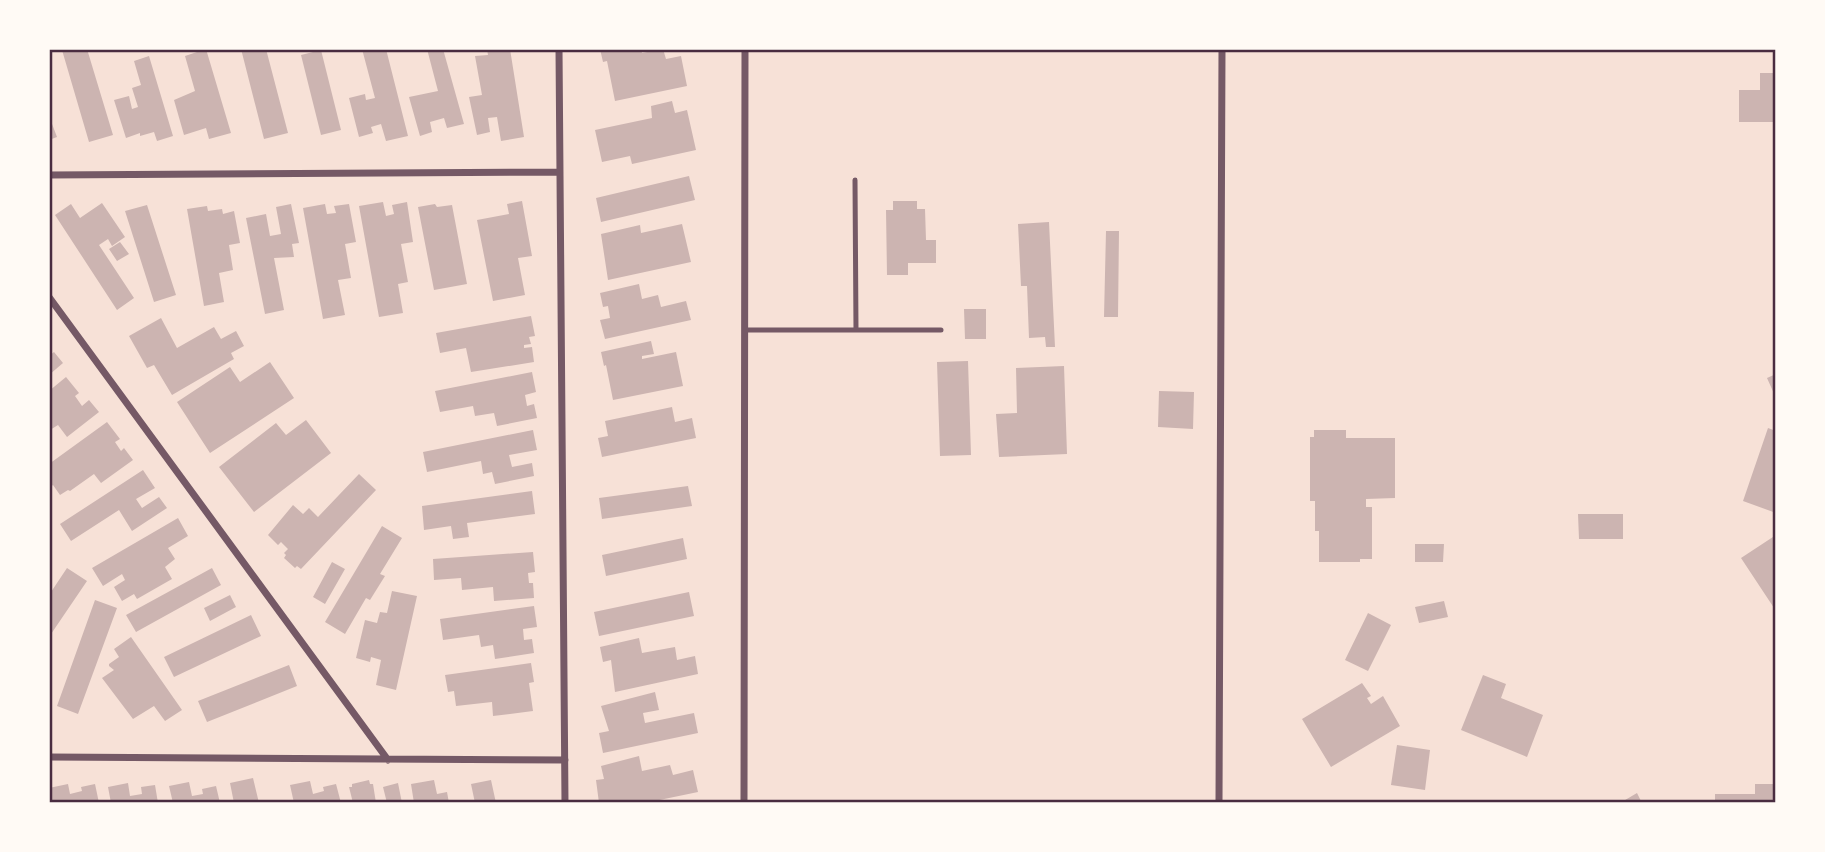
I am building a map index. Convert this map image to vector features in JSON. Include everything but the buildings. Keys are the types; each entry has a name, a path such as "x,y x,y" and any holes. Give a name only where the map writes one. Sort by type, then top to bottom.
{"street":[{"path":"559,49 565,803"},
{"path":"744,803 745,49"},
{"path":"1219,803 1222,49"},
{"path":"49,175 559,172"},
{"path":"49,297 388,760"},
{"path":"49,749 52,757 565,760"}],"lane":[{"path":"855,180 856,330"},
{"path":"745,330 941,330"}]}
